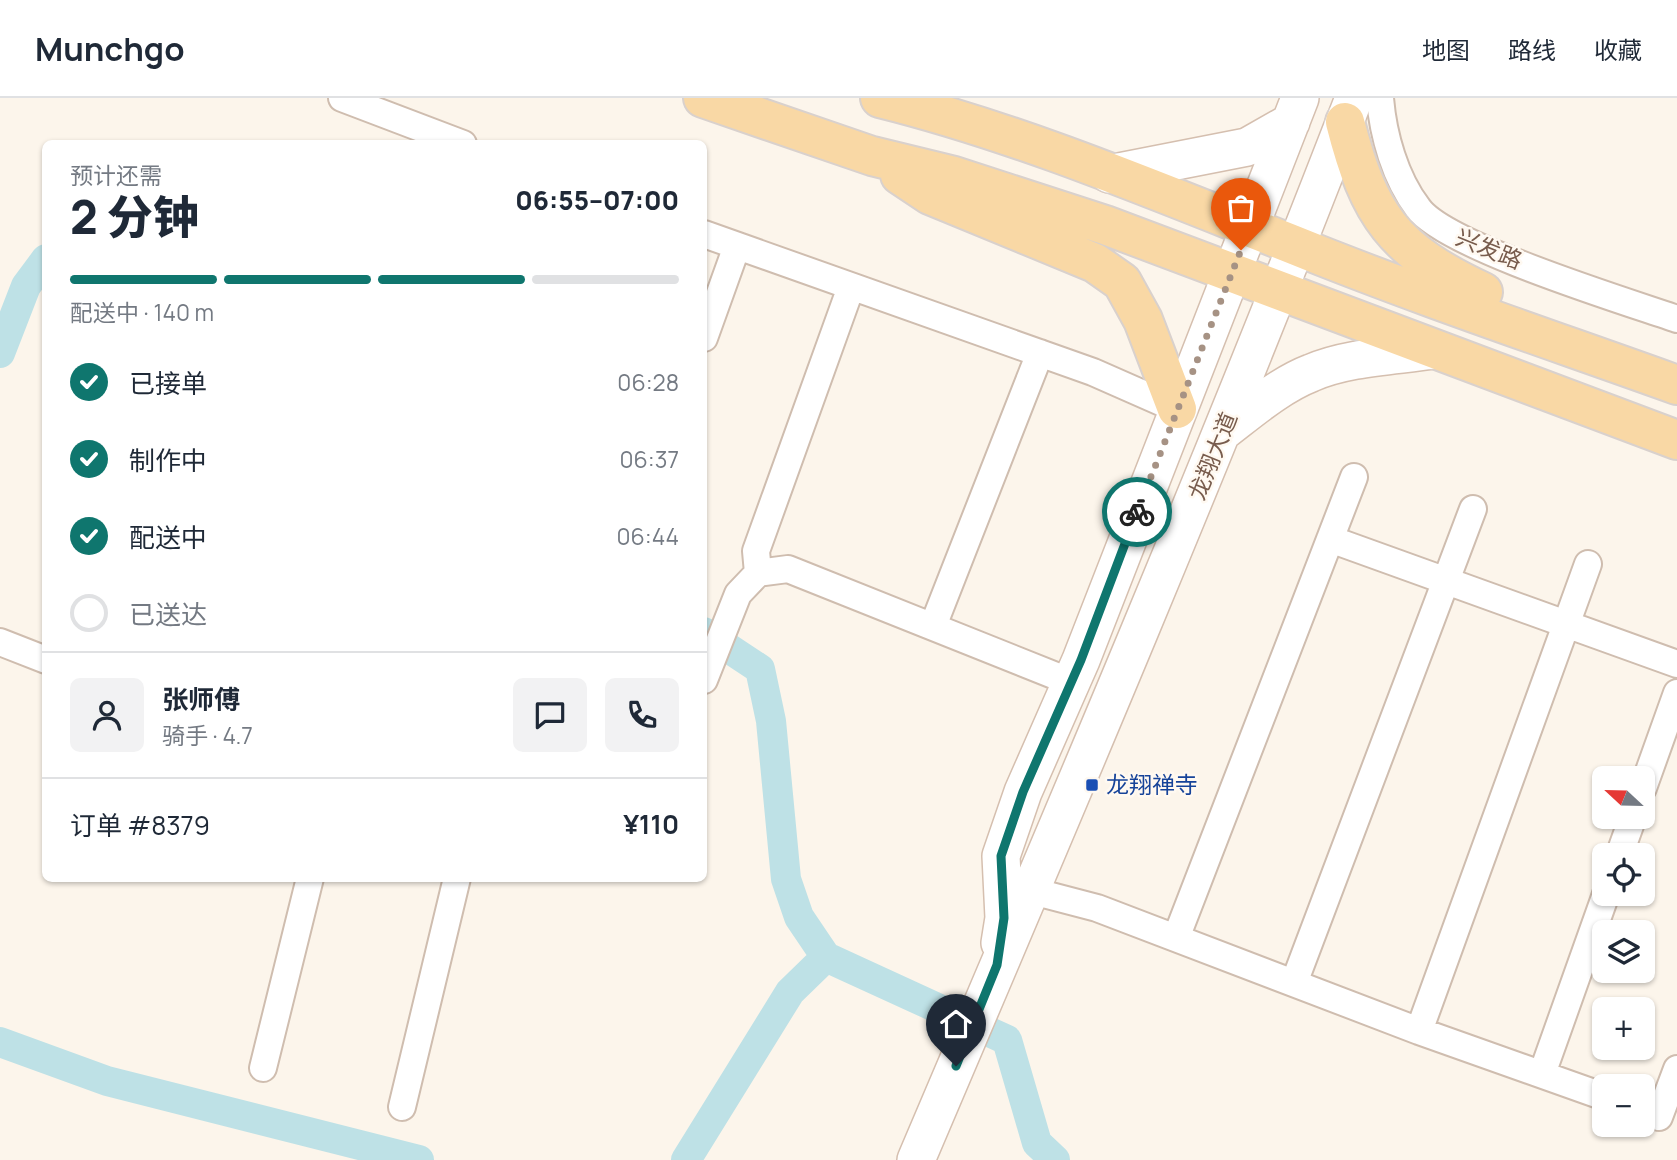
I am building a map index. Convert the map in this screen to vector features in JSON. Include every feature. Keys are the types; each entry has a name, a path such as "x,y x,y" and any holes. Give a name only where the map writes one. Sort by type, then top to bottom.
{"main road":[{"path":"703,98 872,156 954,176 1105,225 1677,440"},
{"path":"880,98 921,108 1109,174 1296,246 1677,385"},
{"path":"1109,174 1247,147 1296,110"},
{"name":"龙翔大道","path":"1016,887 1001,856 1023,792 1071,682 1296,110"},
{"path":"1349,110 1359,174 1375,209 1414,251 1443,273 1494,297 1594,334 1677,385"},
{"name":"龙翔大道","path":"916,1160 997,965 1004,918 1016,887 1224,431 1349,110"},
{"path":"872,156 930,195 1095,263 1122,282 1143,320 1177,409"},
{"path":"1224,431 1260,403 1310,373 1348,363 1434,350"}],"street":[{"path":"342,98 452,140"},
{"name":"兴发路","path":"1380,98 1392,158 1418,210 1452,236 1677,319"},
{"path":"707,235 1094,372 1177,409"},
{"path":"707,330 737,246"},
{"path":"758,573 756,551 851,287"},
{"path":"933,626 1040,353"},
{"path":"1176,938 1354,477"},
{"path":"1294,983 1473,509"},
{"path":"1330,538 1677,664"},
{"path":"1419,1031 1588,564"},
{"path":"707,672 738,594 758,573 788,569 1071,682"},
{"path":"0,642 42,658"},
{"path":"1651,766 1677,693"},
{"path":"263,1068 309,882"},
{"path":"402,1107 456,882"},
{"path":"1016,887 1097,908 1419,1031 1592,1092"},
{"path":"1542,1074 1602,906"},
{"path":"1660,1117 1677,1069"}],"waterway":[{"path":"0,353 26,286 42,264"},
{"path":"707,634 760,669 771,721 786,879 799,917 826,957 1007,1040 1037,1143 1055,1160"},
{"path":"686,1160 790,992 826,957"},
{"path":"0,1042 107,1081 419,1160"}],"way so far":[{"path":"1137,512 1241,250"}],"place":[{"name":"龙翔禅寺","path":"1092,785"}],"route":[{"path":"956,1066 997,965 1004,918 1001,856 1023,792 1081,660 1137,512"}]}
